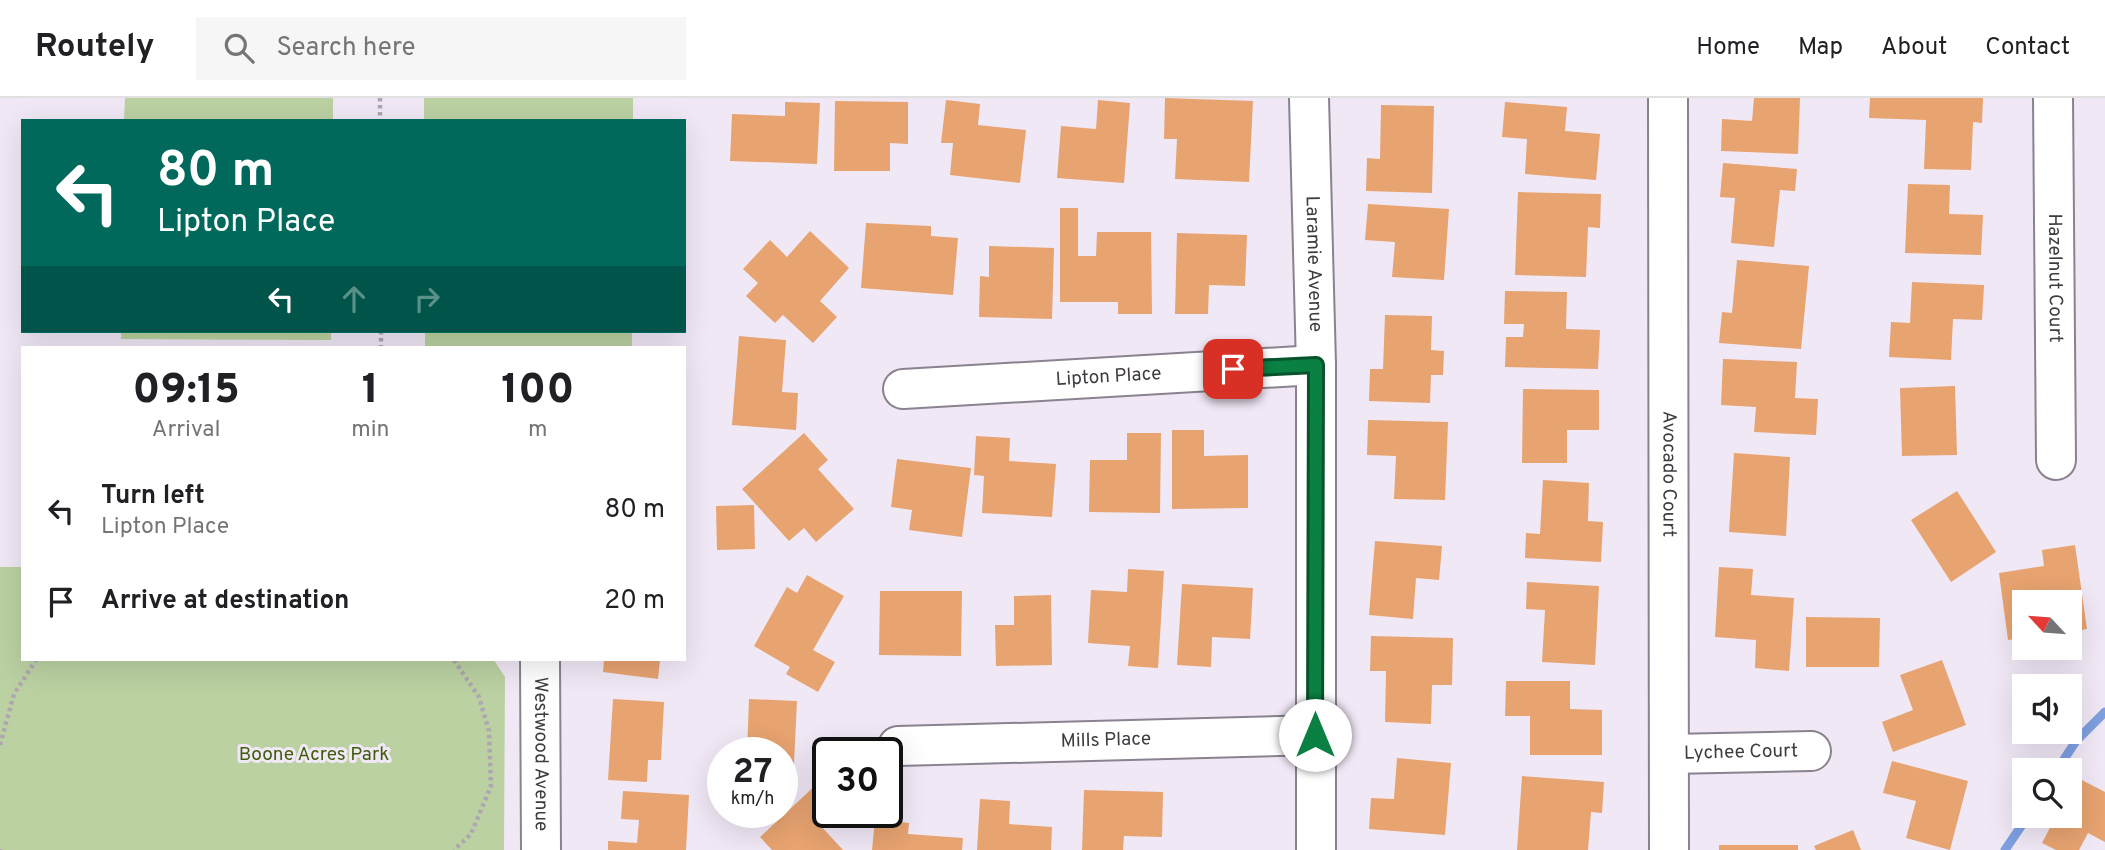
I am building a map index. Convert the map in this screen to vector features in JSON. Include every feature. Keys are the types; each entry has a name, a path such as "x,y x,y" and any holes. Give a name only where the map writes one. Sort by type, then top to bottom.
{"street":[{"name":"Laramie Avenue","path":"1309,98 1316,365 1315,850"},
{"name":"Avocado Court","path":"1668,98 1669,850"},
{"name":"Hazelnut Court","path":"2053,98 2056,460"},
{"name":"Lipton Place","path":"903,389 1316,365"},
{"name":"Westwood Avenue","path":"540,661 541,850"},
{"name":"Mills Place","path":"903,746 1315,735"},
{"name":"Lychee Court","path":"1669,754 1811,751"}],"path":[{"path":"380,98 380,119"},
{"path":"0,745 14,694 35,661"},
{"path":"454,850 471,834 491,786 489,731 479,697 455,661"}],"green space":[{"path":"125,98 333,98 333,119 124,119"},
{"path":"424,98 633,98 633,119 424,119"},
{"path":"121,333 331,333 331,340 121,339"},
{"path":"425,333 632,333 632,346 425,346"},
{"name":"Boone Acres Park","path":"0,567 21,567 21,661 495,661 505,677 504,850 0,850"}],"building":[{"path":"1165,98 1253,101 1249,182 1175,179 1177,139 1164,139"},
{"path":"1754,98 1800,98 1798,154 1721,151 1722,119 1752,121"},
{"path":"1870,98 1983,98 1982,123 1973,122 1971,170 1924,169 1926,120 1869,118"},
{"path":"946,100 980,104 978,125 1026,130 1020,183 950,175 953,143 941,143"},
{"path":"1098,100 1130,103 1124,183 1057,178 1061,126 1096,129"},
{"path":"835,101 908,102 908,144 890,143 890,171 834,171"},
{"path":"785,102 820,103 817,164 730,161 732,114 785,116"},
{"path":"1505,102 1567,107 1565,131 1600,134 1596,180 1525,174 1527,139 1502,137"},
{"path":"1381,105 1434,106 1432,193 1366,191 1367,158 1380,159"},
{"path":"1723,163 1797,169 1795,191 1780,190 1774,247 1731,243 1735,198 1720,197"},
{"path":"1908,184 1950,185 1949,214 1983,215 1981,255 1905,253"},
{"path":"1518,192 1601,194 1600,228 1588,227 1586,277 1515,275"},
{"path":"1368,204 1449,209 1444,280 1392,277 1395,242 1365,240"},
{"path":"1060,208 1078,208 1078,256 1096,256 1097,232 1151,232 1152,314 1118,314 1118,302 1060,302"},
{"path":"866,223 931,226 931,236 958,238 953,295 861,288"},
{"path":"810,231 849,268 820,301 837,317 813,343 783,315 775,323 746,296 758,283 743,269 770,240 787,257"},
{"path":"1177,233 1247,235 1245,286 1209,285 1208,314 1175,314"},
{"path":"989,246 1054,248 1052,319 979,317 980,276 989,277"},
{"path":"1737,260 1809,266 1801,349 1719,343 1722,312 1732,313"},
{"path":"1912,282 1984,285 1982,320 1953,319 1951,360 1889,357 1891,322 1910,323"},
{"path":"1505,291 1567,292 1566,329 1600,330 1598,369 1505,367 1506,337 1523,337 1524,324 1504,324"},
{"path":"1385,315 1432,316 1431,350 1444,351 1443,375 1431,375 1430,403 1369,401 1370,369 1383,369"},
{"path":"739,336 786,340 782,392 798,393 796,430 732,425"},
{"path":"1723,359 1797,362 1795,398 1818,399 1816,435 1754,432 1756,407 1721,405"},
{"path":"1955,386 1957,455 1902,456 1900,388"},
{"path":"1523,389 1599,390 1599,430 1567,430 1567,463 1522,463"},
{"path":"1368,420 1448,422 1445,500 1394,499 1396,456 1367,455"},
{"path":"1172,430 1204,430 1204,456 1248,455 1248,508 1172,509"},
{"path":"804,433 828,460 818,469 854,509 816,542 804,528 789,541 742,489"},
{"path":"1127,433 1161,433 1160,513 1089,512 1090,460 1127,460"},
{"path":"976,436 1010,438 1009,461 1056,464 1052,517 982,513 984,476 974,475"},
{"path":"1734,453 1790,457 1786,536 1729,532"},
{"path":"897,459 971,468 962,537 909,530 912,510 891,507"},
{"path":"1543,480 1589,483 1588,521 1603,522 1601,562 1525,558 1526,533 1540,534"},
{"path":"1957,491 1996,552 1951,582 1911,520"},
{"path":"754,505 755,549 717,550 716,506"},
{"path":"1375,541 1442,546 1439,580 1416,578 1413,619 1369,615"},
{"path":"2075,545 2081,590 2012,590 2012,640 2008,640 1999,573 2044,566 2042,550"},
{"path":"1719,567 1753,569 1751,595 1794,598 1789,671 1755,668 1756,640 1715,637"},
{"path":"1128,569 1164,571 1158,668 1128,666 1130,646 1088,643 1091,590 1127,592"},
{"path":"807,575 844,596 813,650 835,662 818,692 786,674 790,667 754,646 787,587 797,593"},
{"path":"1527,582 1599,586 1595,665 1542,662 1545,610 1526,609"},
{"path":"1182,584 1253,588 1250,639 1212,637 1211,667 1177,665"},
{"path":"880,591 962,591 961,656 879,655"},
{"path":"2082,594 2087,629 2082,630"},
{"path":"1051,595 1052,665 996,666 995,625 1014,625 1014,596"},
{"path":"1806,617 1880,618 1879,667 1806,667"},
{"path":"1371,636 1453,638 1452,685 1432,685 1431,724 1385,722 1386,671 1370,671"},
{"path":"1942,660 1966,725 1893,752 1882,722 1913,710 1900,675"},
{"path":"604,661 660,661 658,679 603,672"},
{"path":"1506,681 1570,681 1570,709 1602,710 1602,755 1530,755 1530,716 1505,716"},
{"path":"613,699 664,702 661,760 648,760 647,782 608,780"},
{"path":"749,699 797,701 795,737 748,737"},
{"path":"1397,758 1451,763 1445,835 1369,829 1371,798 1394,799"},
{"path":"1892,761 1968,781 1950,850 1906,838 1916,801 1883,793"},
{"path":"1522,776 1604,782 1602,813 1591,812 1588,850 1517,850"},
{"path":"2082,780 2105,792 2105,842 2088,833 2079,850 2056,850 2042,843 2050,828 2082,828"},
{"path":"812,788 812,828 823,828 843,850 772,850 760,837 770,828 798,828 798,802"},
{"path":"1084,790 1163,792 1162,837 1124,836 1123,850 1082,850"},
{"path":"623,791 689,795 686,850 608,850 608,841 637,843 639,820 621,819"},
{"path":"980,799 1010,801 1009,824 1052,827 1051,850 977,850"},
{"path":"903,822 909,823 908,834 963,838 962,850 872,850 874,828 903,828"},
{"path":"1853,830 1861,850 1816,850 1814,846"},
{"path":"1719,845 1798,845 1798,850 1719,850"}],"waterway":[{"path":"2065,758 2076,741 2105,712"},
{"path":"2005,850 2020,828"}],"route":[{"path":"1233,369 1316,365 1315,735"}]}
